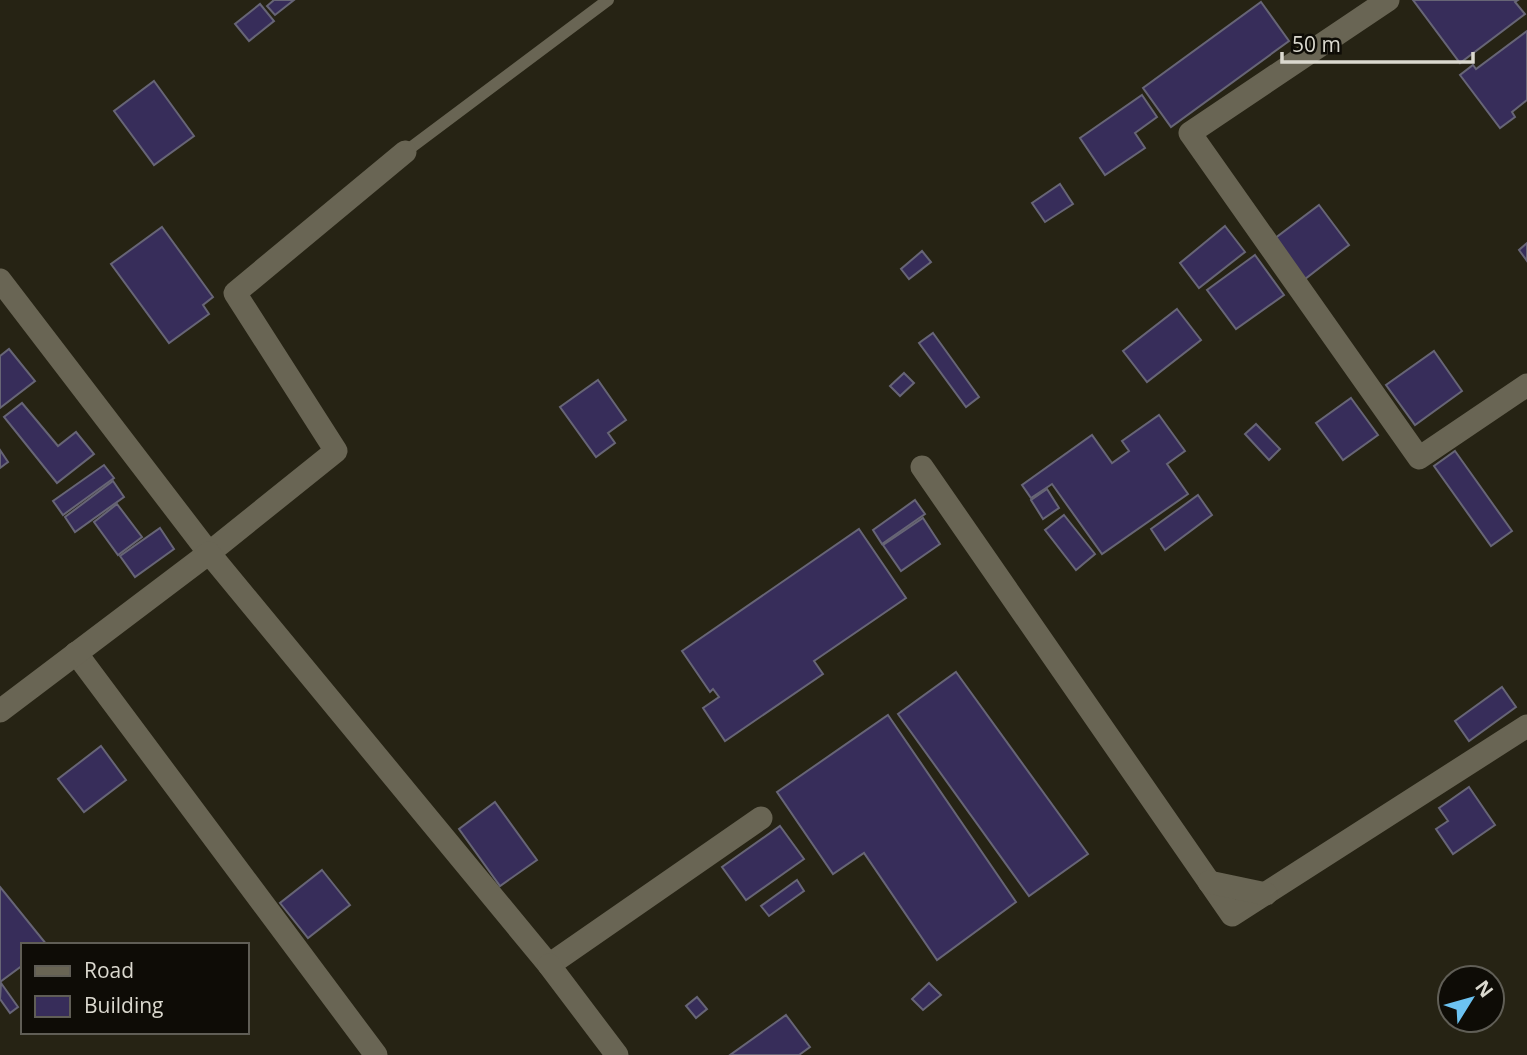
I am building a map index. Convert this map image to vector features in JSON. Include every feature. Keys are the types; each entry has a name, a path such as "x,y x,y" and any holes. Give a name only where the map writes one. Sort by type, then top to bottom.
{"street":[{"path":"1388,0 1190,133 1419,458 1527,385"},
{"path":"0,711 209,553 336,451 235,293 405,152"},
{"path":"0,279 209,553 549,965 617,1055"},
{"path":"922,467 1232,915 1527,726"},
{"path":"76,653 376,1055"},
{"path":"549,965 761,818"}],"lane":[{"path":"405,152 608,0"}],"building":[{"path":"274,0 294,0 275,15 267,6"},
{"path":"1413,0 1518,0 1515,2 1525,14 1460,63"},
{"path":"1261,2 1289,41 1171,127 1143,88"},
{"path":"260,4 274,21 249,41 235,24"},
{"path":"1527,31 1527,100 1512,112 1515,117 1500,128 1460,75 1473,65 1476,69"},
{"path":"154,81 194,136 154,165 114,111"},
{"path":"1142,95 1157,117 1135,133 1145,148 1105,175 1080,138"},
{"path":"1060,184 1073,204 1045,222 1032,203"},
{"path":"1319,205 1349,245 1305,279 1274,239"},
{"path":"1225,226 1245,252 1199,288 1180,263"},
{"path":"162,227 213,297 203,305 209,314 169,343 111,264"},
{"path":"1527,243 1527,261 1519,250"},
{"path":"922,251 931,262 909,279 901,269"},
{"path":"1255,255 1284,295 1236,329 1207,290"},
{"path":"1177,309 1201,340 1147,382 1123,351"},
{"path":"933,333 979,397 966,407 919,343"},
{"path":"9,349 35,381 0,408 0,356"},
{"path":"1434,351 1462,391 1415,425 1386,385"},
{"path":"904,373 914,383 900,396 890,386"},
{"path":"598,380 626,420 608,433 615,443 596,457 560,407"},
{"path":"1351,398 1378,435 1343,460 1316,423"},
{"path":"22,403 58,446 76,432 94,454 57,483 4,417"},
{"path":"1159,415 1185,451 1167,464 1188,494 1102,554 1052,484 1031,498 1022,485 1092,435 1112,463 1129,451 1122,441"},
{"path":"1256,424 1280,449 1269,460 1245,434"},
{"path":"0,450 8,462 0,468"},
{"path":"1455,451 1512,531 1491,546 1434,466"},
{"path":"104,465 114,478 63,515 53,501"},
{"path":"113,481 124,497 75,532 65,517"},
{"path":"1047,489 1059,508 1043,519 1031,500"},
{"path":"1198,495 1212,515 1165,550 1151,529"},
{"path":"915,500 925,514 882,544 873,530"},
{"path":"117,504 142,537 118,555 94,522"},
{"path":"1064,515 1095,554 1076,570 1045,530"},
{"path":"923,518 940,544 901,571 883,545"},
{"path":"160,528 174,549 135,577 120,556"},
{"path":"859,529 906,598 814,661 823,674 725,741 703,708 719,697 713,689 710,692 682,651"},
{"path":"956,672 1088,854 1029,896 898,714"},
{"path":"1502,687 1516,707 1469,741 1455,721"},
{"path":"888,715 1016,902 937,960 864,853 833,874 777,792"},
{"path":"101,746 126,780 84,812 58,779"},
{"path":"1469,787 1495,825 1453,854 1436,829 1448,821 1439,808"},
{"path":"495,802 537,860 500,886 459,829"},
{"path":"780,826 804,859 746,900 722,867"},
{"path":"322,870 350,905 308,938 280,903"},
{"path":"797,880 804,891 769,916 761,906"},
{"path":"0,887 45,943 21,943 21,966 0,982"},
{"path":"1,983 18,1007 10,1013 0,999"},
{"path":"929,983 941,995 923,1010 912,999"},
{"path":"697,997 707,1009 696,1018 686,1006"},
{"path":"786,1015 810,1047 799,1055 730,1055"}]}
